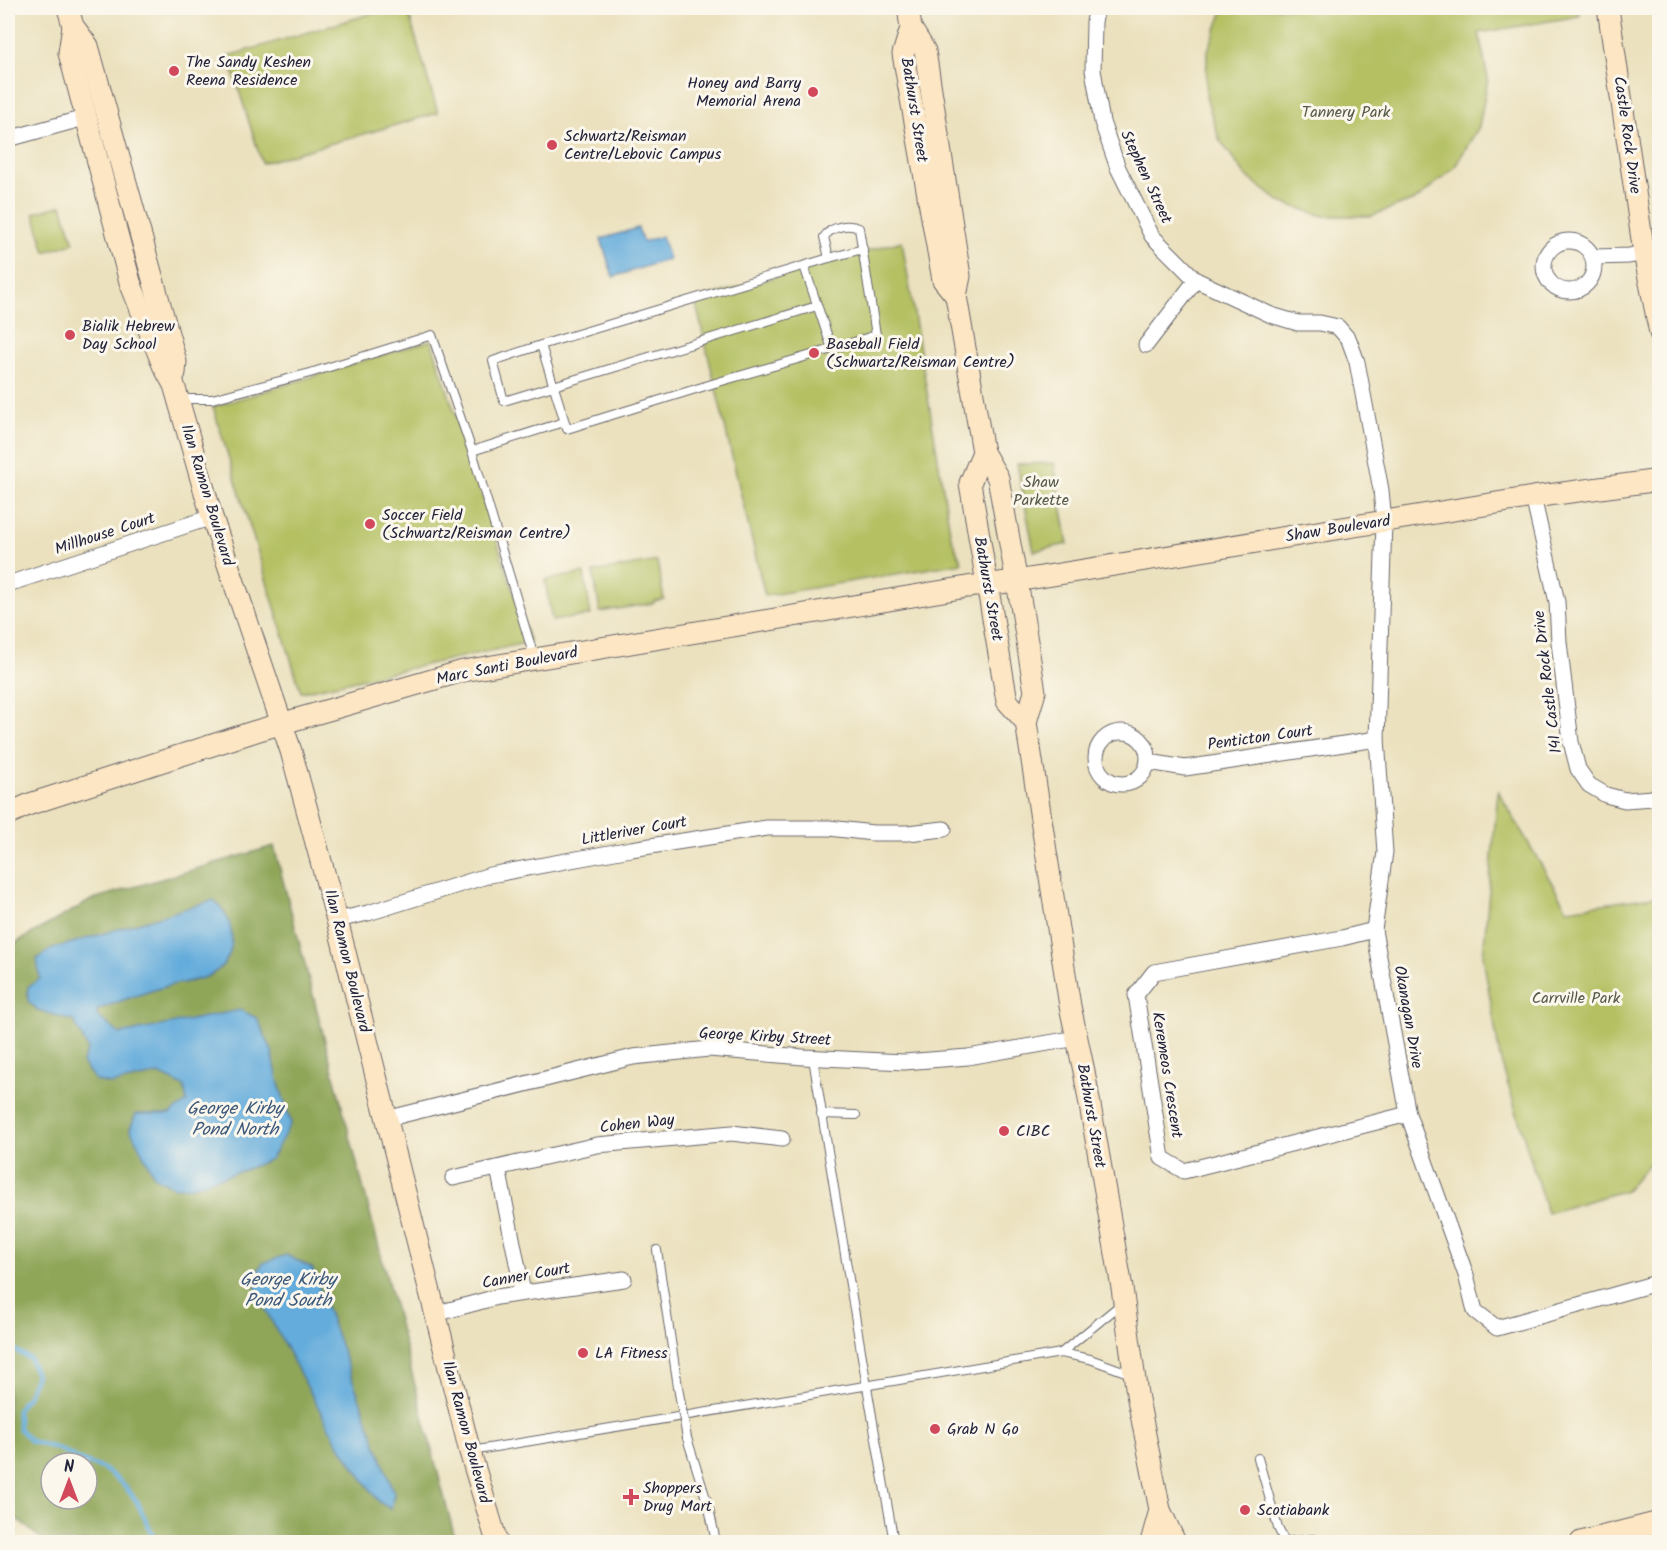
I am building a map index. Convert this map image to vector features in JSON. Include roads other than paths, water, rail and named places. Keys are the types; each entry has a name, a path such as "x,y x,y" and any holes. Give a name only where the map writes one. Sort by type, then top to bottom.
{"street":[{"name":"Stephen Street","path":"1097,8 1094,22 1093,70 1102,122 1118,168 1152,236 1196,280 1271,315 1298,323 1320,323 1338,327 1349,340 1357,362 1379,479 1383,522"},
{"name":"Castle Rock Drive","path":"1608,8 1644,253 1659,333"},
{"name":"Ilan Ramon Boulevard","path":"70,17 69,53 130,282 176,392 212,517 283,724 337,920 470,1452 497,1542"},
{"name":"Ilan Ramon Boulevard","path":"70,17 87,46 122,167 176,362 176,392"},
{"name":"Bathurst Street","path":"910,18 925,51 960,276 956,296 983,452 998,478 1035,693 1026,722 1070,1006 1160,1510 1176,1542"},
{"path":"8,139 87,117"},
{"path":"1594,257 1644,253"},
{"path":"1146,345 1196,280"},
{"name":"Bathurst Street","path":"983,452 970,483 1007,701 1026,722"},
{"name":"Shaw Boulevard","path":"987,585 1533,497 1659,480"},
{"name":"141 Castle Rock Drive","path":"1533,497 1557,602 1559,642 1571,742 1578,769 1589,785 1606,795 1625,800 1653,798 1659,793"},
{"name":"Millhouse Court","path":"8,584 212,517"},
{"name":"Okanagan Drive","path":"1383,522 1377,739 1385,852 1374,930 1408,1114 1466,1275 1474,1311 1497,1328 1659,1282"},
{"name":"Marc Santi Boulevard","path":"8,814 41,800 283,724 463,671 987,585"},
{"name":"Penticton Court","path":"1149,762 1185,768 1377,739"},
{"name":"Littleriver Court","path":"337,920 368,913 490,875 631,849 766,828 829,828 873,833 908,833 944,829"},
{"name":"Keremeos Crescent","path":"1374,930 1342,938 1154,972 1136,995 1162,1158 1184,1171 1408,1114"},
{"name":"George Kirby Street","path":"386,1119 633,1057 709,1049 813,1058 904,1062 968,1057 1077,1038"},
{"name":"Cohen Way","path":"453,1178 597,1145 732,1133 782,1139"},
{"path":"498,1168 523,1293"},
{"name":"Canner Court","path":"435,1314 497,1297 624,1279"},
{"name":"Bathurst Street","path":"1151,1542 1160,1510"},
{"path":"1581,1542 1659,1522"}],"lane":[{"path":"541,345 567,429 876,335 859,228 851,225 828,231 824,237 829,258"},
{"path":"817,306 504,401 493,361 863,249"},
{"path":"804,266 831,349"},
{"path":"176,392 212,399 310,373 432,335 472,451 535,659"},
{"path":"472,451 564,422"},
{"path":"813,1058 852,1306 894,1542"},
{"path":"821,1114 855,1115"},
{"path":"657,1251 687,1438 717,1542"},
{"path":"1061,1353 1124,1302"},
{"path":"470,1452 1061,1353 1090,1359 1136,1375"},
{"path":"1258,1458 1278,1528 1285,1542 1314,1539"}],"water":[{"path":"638,228 643,242 662,236 669,259 613,277 601,239"},
{"name":"George Kirby Pond North","path":"214,900 227,918 232,938 231,949 221,967 203,978 152,990 97,1010 97,1016 120,1034 240,1010 257,1018 272,1051 278,1081 291,1123 271,1159 192,1186 174,1187 155,1177 130,1129 136,1114 170,1114 187,1102 184,1086 159,1074 111,1084 96,1081 82,1063 88,1049 74,1021 38,1010 28,1001 28,987 40,979 37,959 52,949"},
{"name":"George Kirby Pond South","path":"286,1255 312,1268 394,1493 391,1509 379,1502 337,1442 256,1292 256,1274 263,1263"}],"waterway":[{"path":"8,1346 30,1359 36,1375 28,1395 17,1410 19,1428 30,1441 59,1449 104,1469 122,1483 136,1500 156,1542"}],"place":[{"name":"The Sandy Keshen Reena Residence","path":"174,71"},
{"name":"Honey and Barry Memorial Arena","path":"813,92"},
{"name":"Schwartz/Reisman Centre/Lebovic Campus","path":"552,145"},
{"name":"Bialik Hebrew Day School","path":"70,335"},
{"name":"Baseball Field (Schwartz/Reisman Centre)","path":"814,353"},
{"name":"Soccer Field (Schwartz/Reisman Centre)","path":"370,524"},
{"name":"CIBC","path":"1004,1131"},
{"name":"LA Fitness","path":"583,1353"},
{"name":"Grab N Go","path":"935,1429"},
{"name":"Shoppers Drug Mart","path":"631,1497"},
{"name":"Scotiabank","path":"1245,1510"}],"park label":[{"name":"Tannery Park","path":"1346,112"},
{"name":"Shaw Parkette","path":"1041,491"},
{"name":"Carrville Park","path":"1576,998"}]}
